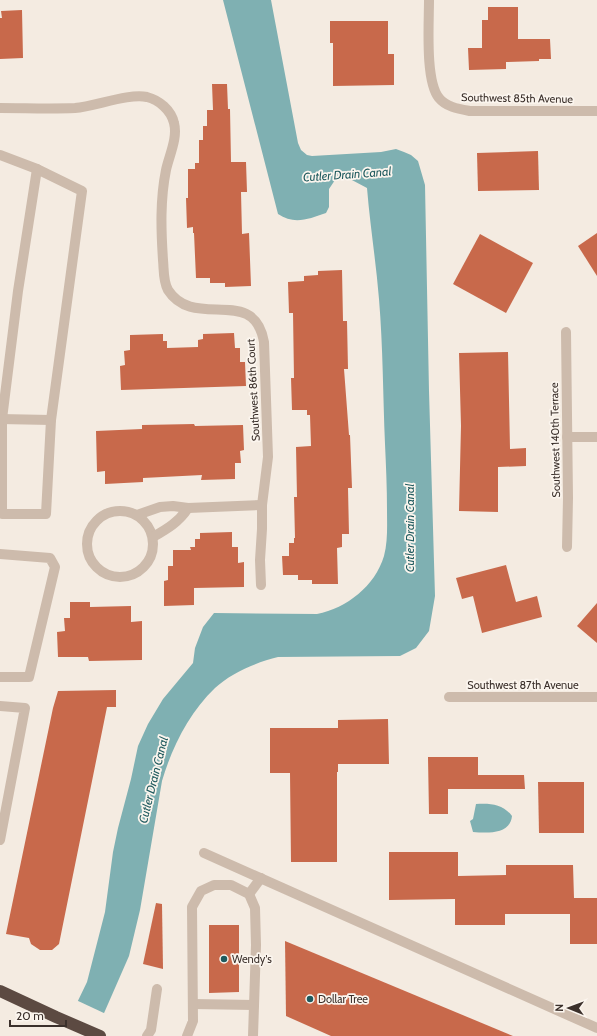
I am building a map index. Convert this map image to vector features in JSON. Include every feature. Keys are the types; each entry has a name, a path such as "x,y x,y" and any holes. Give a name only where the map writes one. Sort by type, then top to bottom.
{"highway":[{"path":"0,991 56,1018 100,1036"}],"street":[{"name":"Southwest 85th Avenue","path":"429,0 430,72 433,86 440,99 452,107 470,111 597,111"},
{"name":"Southwest 86th Court","path":"0,108 75,108 101,104 123,98 146,97 160,103 170,114 174,123 174,134 162,197 162,241 165,282 178,301 187,306 202,310 228,309 244,313 251,317 258,324 264,342 268,457 262,505 260,560 261,585"},
{"path":"0,155 37,169 82,191 51,420 46,514 2,514 1,419 18,291 37,169"},
{"name":"Southwest 140th Terrace","path":"566,332 568,498 567,547"},
{"path":"1,419 51,420"},
{"path":"567,437 597,437"},
{"path":"137,515 160,507 173,506 188,508 262,505"},
{"path":"153,537 182,517 188,508"},
{"path":"115,511 127,511 137,515 149,528 153,537 153,548 150,559 143,568 134,575 123,578 111,577 101,572 92,564 87,554 86,542 89,531 95,521 104,514 115,511"},
{"path":"0,554 50,558 55,567 29,677 0,677"},
{"name":"Southwest 87th Avenue","path":"449,697 597,697"},
{"path":"0,706 25,708 0,840"},
{"path":"204,853 597,1028"},
{"path":"249,894 261,878"},
{"path":"187,1036 193,1021 192,907 201,891 214,885 231,885 249,894 255,908 256,945 253,1036"},
{"path":"147,1036 151,1030 157,989"},
{"path":"193,1004 254,1005"}],"water":[{"name":"Cutler Drain Canal","path":"223,0 271,0 298,143 301,150 307,155 312,156 381,152 396,149 411,155 418,161 425,185 435,596 429,631 416,648 400,656 278,657 253,665 236,673 215,688 197,708 189,719 176,743 162,781 140,910 129,956 94,1036 61,1036 87,982 105,912 113,852 138,746 148,724 163,699 193,663 195,648 203,627 214,613 317,614 339,607 358,594 374,577 380,567 386,545 387,494 381,335 378,285 367,188 350,179 335,180 329,189 329,207 326,213 302,220 290,219 278,214"},
{"path":"476,804 491,804 505,809 512,816 507,827 497,832 473,832 470,821 473,819"}],"pier":[{"path":"76,1000 106,1014 96,1036 59,1036"}],"building":[{"path":"488,7 518,7 518,39 550,39 551,59 506,62 506,69 469,70 468,48 482,48 482,20 488,20"},
{"path":"22,10 23,58 0,59 1,11"},
{"path":"330,21 388,21 388,54 394,54 394,85 333,86 333,43 330,43"},
{"path":"212,84 227,84 228,109 230,109 231,162 246,162 247,192 241,192 242,234 249,233 251,286 225,287 225,283 210,283 210,278 196,278 193,227 187,228 186,198 188,198 188,169 195,169 195,163 199,163 199,140 203,140 203,126 207,126 207,110 213,110"},
{"path":"538,151 539,190 478,191 477,153"},
{"path":"597,233 597,276 578,246"},
{"path":"480,234 533,263 506,313 453,284"},
{"path":"342,270 343,321 347,321 348,369 344,369 350,435 352,488 348,488 349,534 342,534 342,547 337,548 338,584 312,584 312,580 298,580 298,575 283,575 282,556 289,556 289,543 294,543 295,538 294,497 297,497 296,447 311,446 310,415 307,415 307,410 292,410 291,378 294,378 293,313 289,313 288,282 304,281 304,276 318,275 318,271"},
{"path":"234,333 235,348 240,348 240,362 245,362 246,386 121,390 120,366 125,365 124,351 130,350 130,335 163,334 163,341 167,341 167,348 198,347 198,340 203,339 203,334"},
{"path":"508,352 510,449 526,448 526,466 498,467 498,512 459,511 461,426 459,353"},
{"path":"194,424 195,426 243,425 244,450 240,451 241,463 235,463 235,479 201,480 202,475 143,478 143,482 105,484 105,471 97,472 96,431 142,429 142,425"},
{"path":"232,532 232,547 238,547 238,563 244,562 244,587 194,588 194,605 164,606 164,581 168,580 168,566 173,566 173,550 191,550 190,547 195,547 195,539 200,539 200,533"},
{"path":"506,565 516,602 537,596 542,617 482,633 473,596 462,599 456,578"},
{"path":"70,602 90,602 90,607 131,606 131,622 142,621 142,660 89,661 88,657 58,657 57,632 65,631 64,618 70,618"},
{"path":"597,603 597,643 577,626"},
{"path":"116,690 116,707 107,707 59,944 52,950 40,950 31,944 29,938 6,934 53,708 58,691"},
{"path":"388,719 389,764 338,764 337,862 291,862 290,773 270,773 270,728 338,728 338,720"},
{"path":"428,757 478,757 478,775 524,775 525,789 448,789 448,814 429,814"},
{"path":"538,782 584,782 584,833 539,833"},
{"path":"389,852 458,852 458,876 506,875 506,865 573,865 574,898 597,898 597,944 570,944 570,914 505,914 505,925 455,925 455,899 389,900"},
{"path":"156,903 162,904 163,969 143,964"},
{"name":"Wendy's","path":"209,925 239,925 239,992 209,993"},
{"path":"285,941 513,1036 331,1036 286,1016"}],"place":[{"name":"Wendy's","path":"224,959"},
{"name":"Dollar Tree","path":"310,999"}]}
